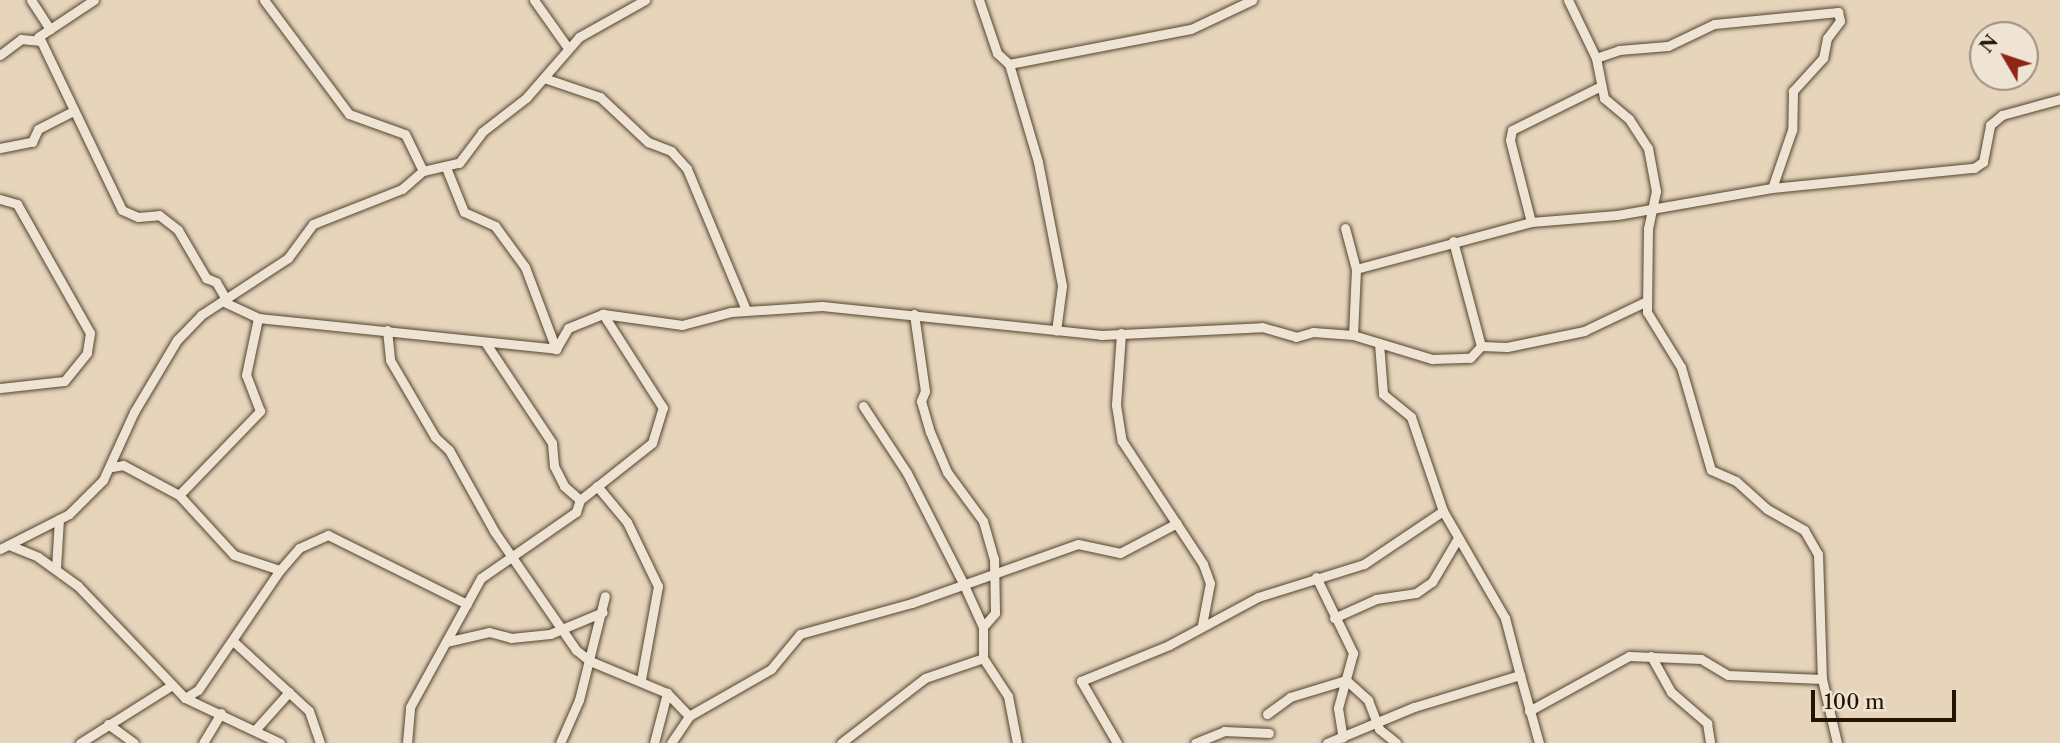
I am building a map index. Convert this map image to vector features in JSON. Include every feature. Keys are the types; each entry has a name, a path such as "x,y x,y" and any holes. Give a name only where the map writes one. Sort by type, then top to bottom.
{"street":[{"path":"31,0 50,29"},
{"path":"0,55 21,39 37,37 94,0"},
{"path":"264,0 349,114 404,134 423,171"},
{"path":"534,0 568,48"},
{"path":"3,547 59,519 112,467 134,412 177,340 224,300 288,258 313,224 402,188 423,171 447,170 544,78 568,48 645,0"},
{"path":"979,0 997,53 1009,64 1038,162 1062,286 1056,331"},
{"path":"1009,64 1191,29 1252,0"},
{"path":"1569,0 1596,58 1599,87 1647,148 1655,176 1647,312 1681,366 1711,470 1736,481 1813,543 1822,679 1837,743"},
{"path":"1596,58 1619,50 1668,46 1714,24 1838,12 1840,21 1827,38 1823,58 1793,90 1792,130 1772,188"},
{"path":"37,37 122,210 138,217 159,215 178,230 206,278 216,282 224,300 258,318 556,349"},
{"path":"544,78 600,97 648,142 671,151 687,169 746,310"},
{"path":"1531,222 1510,140 1512,130 1599,87"},
{"path":"1356,269 1531,222 1652,210 1772,188 1974,168 1983,162 1985,141 1996,120 2036,102 2060,99"},
{"path":"0,148 32,142 38,130 73,111"},
{"path":"447,170 464,212 495,226 525,267 556,349"},
{"path":"0,199 18,204 90,333 87,353 64,381 0,388"},
{"path":"1345,228 1356,269 1353,335"},
{"path":"1454,241 1480,346"},
{"path":"1480,346 1507,347 1584,331 1647,301"},
{"path":"556,349 568,328 603,314 682,325 746,310 822,306 915,313 1056,331 1121,333 1262,327 1296,337 1313,332 1353,335 1432,359 1470,358 1480,346"},
{"path":"915,313 925,391 921,401 930,432 947,472 983,522 994,571 995,613 983,627"},
{"path":"407,743 410,707 481,578 576,512 580,500 652,443 663,408 603,314"},
{"path":"178,495 260,411 246,375 258,318"},
{"path":"387,330 390,360 563,629 590,661 667,693 689,716"},
{"path":"1121,333 1116,405 1122,441 1177,523 1210,583 1202,625"},
{"path":"485,342 552,443 554,466 565,486 580,500"},
{"path":"1380,343 1383,394 1411,417 1443,511 1504,618 1539,743"},
{"path":"863,406 907,472 963,583 983,627 983,658 1008,696 1017,743"},
{"path":"112,467 123,465 178,495 234,555 280,570"},
{"path":"597,486 627,522 658,586 641,680"},
{"path":"1117,743 1081,681 1258,597 1364,564 1443,511"},
{"path":"56,568 59,519"},
{"path":"671,743 689,716 771,669 800,634 1078,544 1120,553 1177,523"},
{"path":"185,698 233,641 280,570 299,548 328,535 467,604"},
{"path":"1334,618 1376,599 1416,593 1432,582 1458,538"},
{"path":"3,547 56,568 185,698 266,734 280,743"},
{"path":"1316,577 1353,653 1338,708 1342,739"},
{"path":"559,743 590,661 606,596"},
{"path":"446,642 489,632 511,638 563,629 603,612"},
{"path":"233,641 309,710 320,743"},
{"path":"1529,711 1592,680 1604,666 1629,656 1701,659 1728,675 1822,679"},
{"path":"1651,656 1671,692 1706,722 1710,743"},
{"path":"841,743 925,678 983,658"},
{"path":"1327,743 1342,739 1374,721 1520,675"},
{"path":"1267,714 1290,697 1346,680"},
{"path":"1346,680 1368,700 1374,721 1396,743"},
{"path":"80,743 172,685"},
{"path":"255,730 289,692"},
{"path":"654,743 667,693"},
{"path":"203,743 221,713"},
{"path":"108,724 134,743"},
{"path":"1195,743 1224,731 1269,733"},
{"path":"258,743 266,734"}]}
